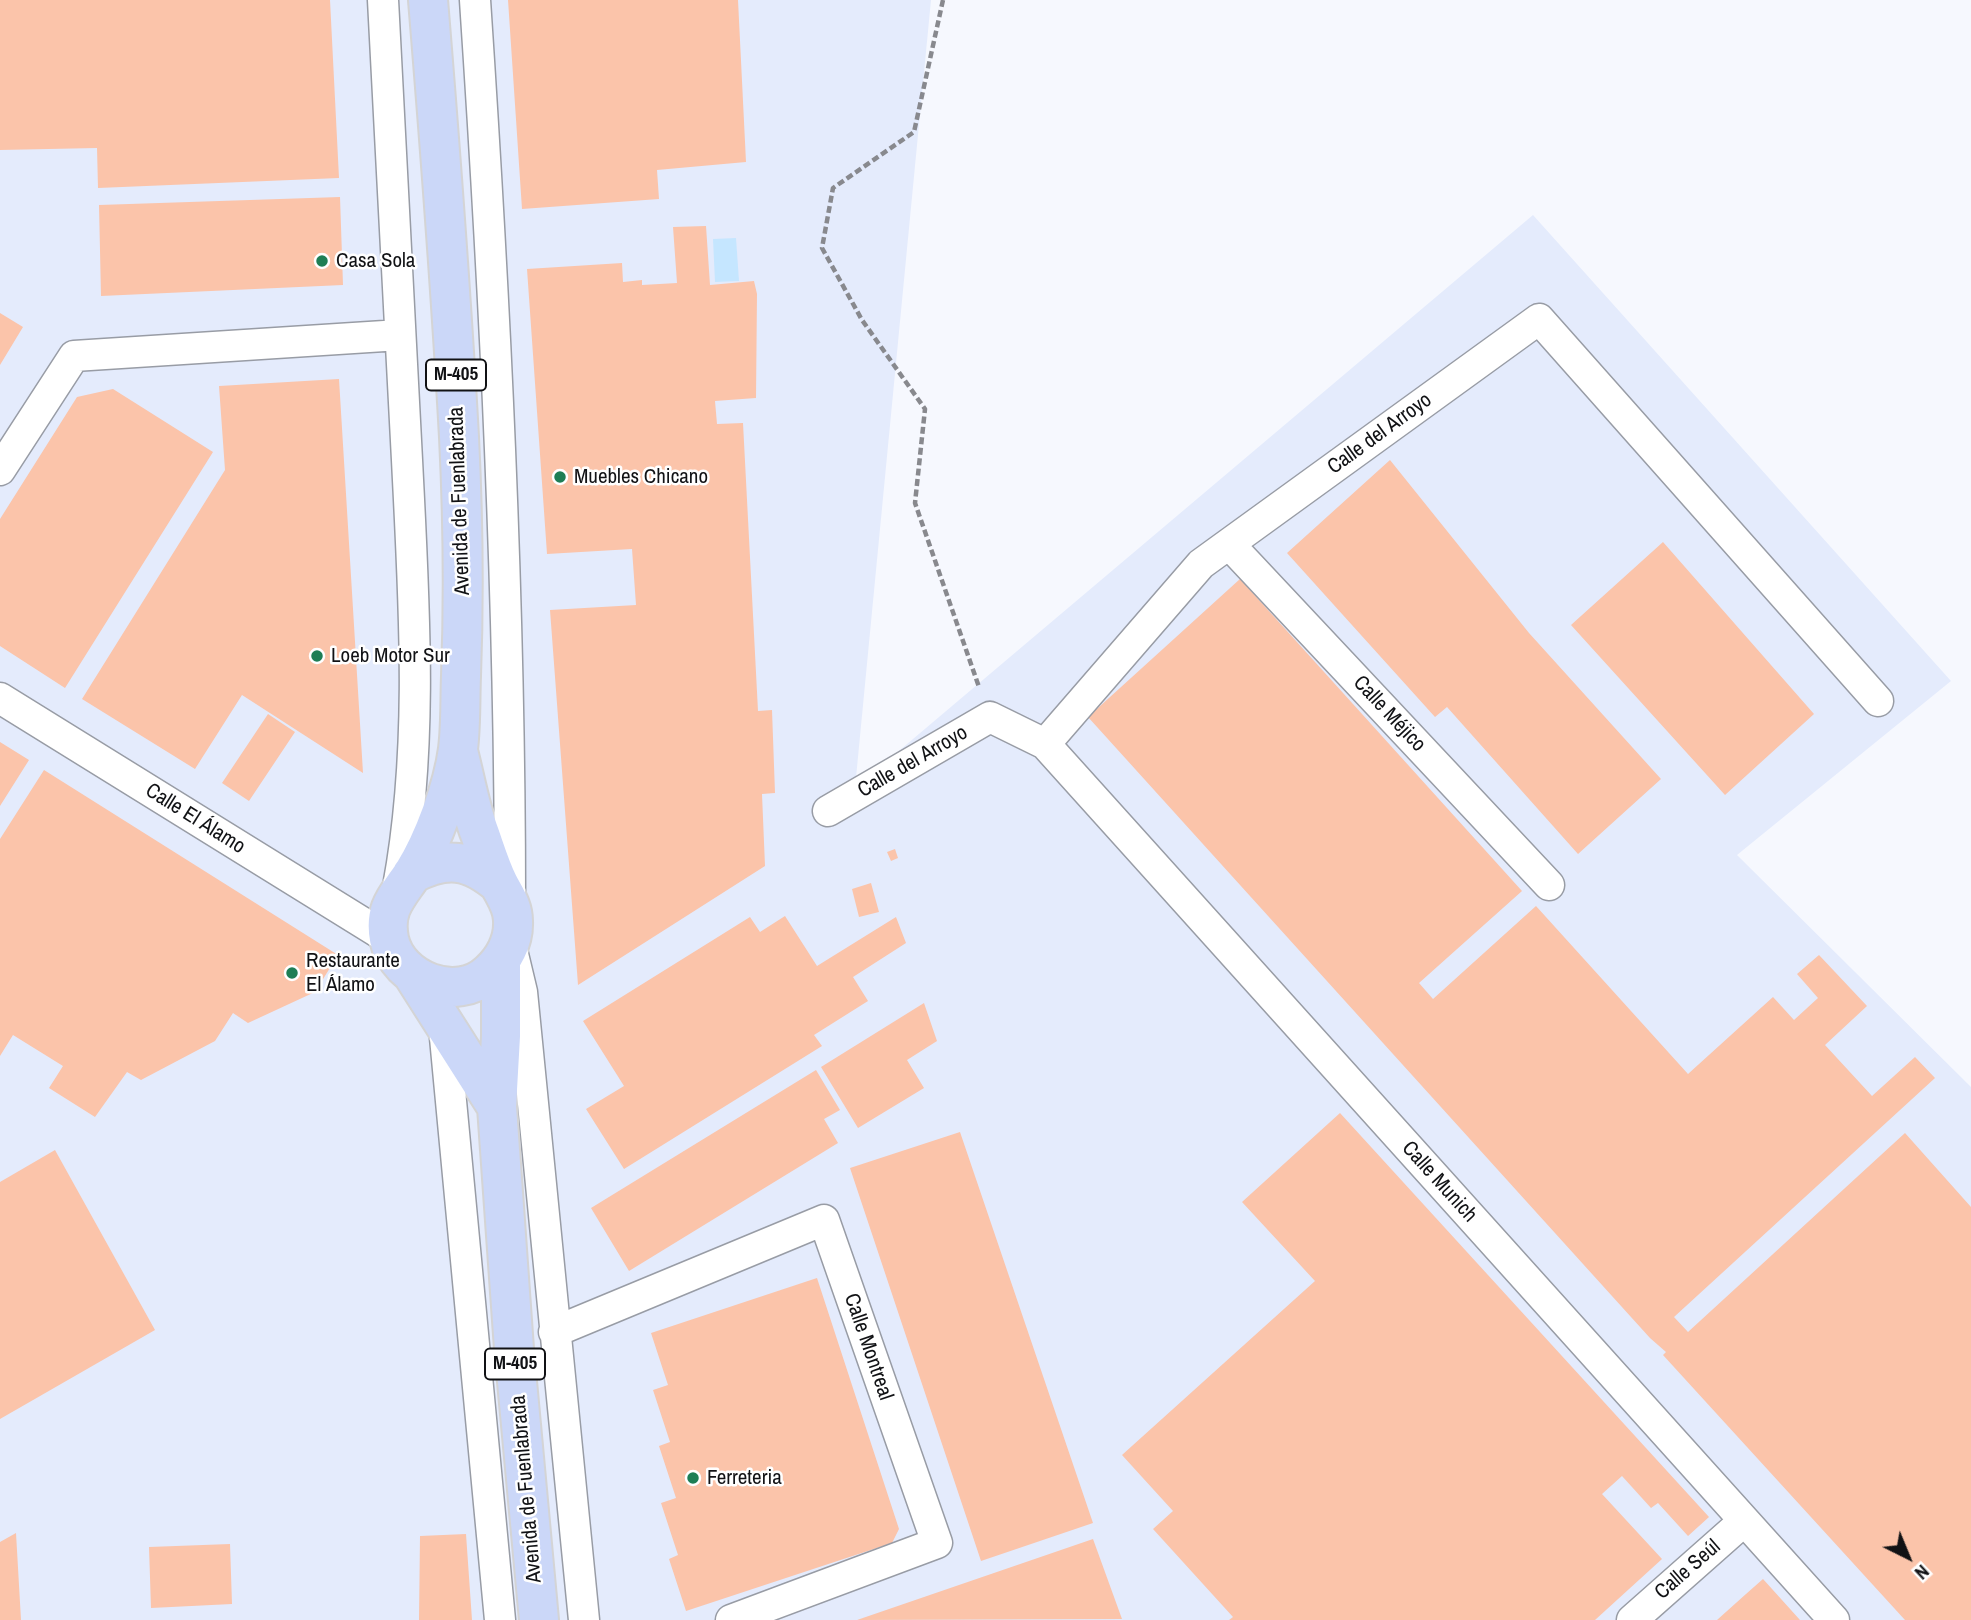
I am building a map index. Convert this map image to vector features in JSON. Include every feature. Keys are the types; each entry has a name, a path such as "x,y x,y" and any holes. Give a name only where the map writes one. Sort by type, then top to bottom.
{"main road":[{"name":"Avenida de Fuenlabrada","path":"428,0 452,299 463,522 464,603 458,751"},
{"name":"M-405","path":"413,975 398,959 389,939 389,911 440,816 458,751"},
{"name":"M-405","path":"458,751 478,829 513,922 506,953"},
{"path":"405,883 432,864 462,862 483,870 504,894"},
{"name":"Avenida de Fuenlabrada","path":"506,953 497,1107 514,1349 539,1620"},
{"path":"413,975 432,985 464,986 485,977 506,953"},
{"name":"Avenida de Fuenlabrada","path":"413,975 497,1107"}],"street":[{"path":"383,0 413,584 413,749 405,883"},
{"path":"475,0 486,167 503,572 504,894"},
{"name":"Calle del Arroyo","path":"828,811 990,717 1045,744 1201,564 1539,319 1878,701"},
{"path":"0,470 74,356 400,335"},
{"name":"Calle Méjico","path":"1229,544 1549,885"},
{"name":"Calle El Álamo","path":"0,698 389,939"},
{"name":"Calle Munich","path":"1045,744 1834,1620"},
{"path":"506,953 522,992 584,1620"},
{"path":"443,1023 500,1620"},
{"name":"Calle Montreal","path":"554,1332 824,1220 937,1543 732,1620"},
{"name":"Calle Seúl","path":"1632,1620 1744,1521"}],"path":[{"path":"943,0 914,132 833,188 821,247 862,320 925,409 915,503 990,717"}],"shaded area":[{"path":"0,0 931,0 855,788 1533,215 1951,681 1737,855 1971,1087 1971,1620 0,1620"}],"water":[{"path":"736,238 739,281 715,282 713,239"}],"building":[{"path":"0,0 330,0 339,178 98,188 97,148 0,150"},
{"path":"508,0 738,0 746,162 657,170 659,199 522,209"},
{"path":"340,197 343,285 101,296 99,205"},
{"path":"706,226 710,285 754,281 757,294 756,398 715,401 717,424 743,423 758,711 772,710 775,793 762,794 765,866 578,985 550,610 636,605 632,549 547,554 527,269 622,263 623,282 642,280 642,285 677,283 673,227"},
{"path":"0,313 23,327 0,365"},
{"path":"339,379 363,773 242,695 195,769 82,699 225,470 219,386"},
{"path":"113,389 213,452 65,688 0,646 0,519 77,397"},
{"path":"1390,460 1529,633 1661,779 1578,854 1447,707 1435,717 1287,553"},
{"path":"1663,542 1814,714 1725,795 1571,625"},
{"path":"1240,579 1522,891 1419,983 1433,999 1536,906 1688,1074 1773,997 1794,1020 1818,998 1797,974 1819,955 1867,1006 1825,1045 1872,1096 1915,1057 1935,1078 1674,1317 1688,1332 1905,1133 1971,1207 1971,1620 1905,1620 1663,1355 1666,1352 1650,1338 1088,717"},
{"path":"268,714 295,732 249,801 222,783"},
{"path":"0,742 29,760 0,806"},
{"path":"44,770 338,955 315,992 248,1023 233,1013 215,1041 141,1080 127,1072 95,1117 49,1088 63,1066 13,1035 0,1056 0,839"},
{"path":"895,849 898,858 891,861 887,852"},
{"path":"871,883 879,912 859,917 852,889"},
{"path":"785,916 817,966 896,917 906,943 853,977 868,1001 814,1035 822,1046 624,1169 586,1109 624,1086 583,1021 750,917 760,932"},
{"path":"924,1003 937,1041 907,1060 924,1088 858,1128 821,1067"},
{"path":"816,1070 840,1110 824,1119 838,1143 629,1271 591,1208"},
{"path":"1340,1113 1709,1517 1688,1536 1658,1503 1651,1508 1622,1476 1602,1494 1662,1559 1595,1620 1229,1620 1233,1617 1153,1529 1173,1511 1122,1455 1315,1281 1242,1202"},
{"path":"960,1132 1093,1523 981,1561 850,1168"},
{"path":"55,1150 155,1330 0,1419 0,1182"},
{"path":"817,1278 899,1529 892,1543 686,1611 669,1559 678,1555 661,1503 676,1498 659,1446 670,1442 653,1390 668,1385 651,1333"},
{"path":"16,1533 21,1620 0,1620 0,1542"},
{"path":"466,1534 472,1620 419,1620 420,1536"},
{"path":"1093,1539 1122,1619 857,1620"},
{"path":"230,1544 232,1604 151,1608 149,1547"},
{"path":"1763,1579 1800,1620 1717,1620 1746,1594"}],"place":[{"name":"Casa Sola","path":"322,261"},
{"name":"Muebles Chicano","path":"560,477"},
{"name":"Loeb Motor Sur","path":"317,656"},
{"name":"Restaurante El Álamo","path":"292,973"},
{"name":"Ferreteria","path":"693,1478"}]}
